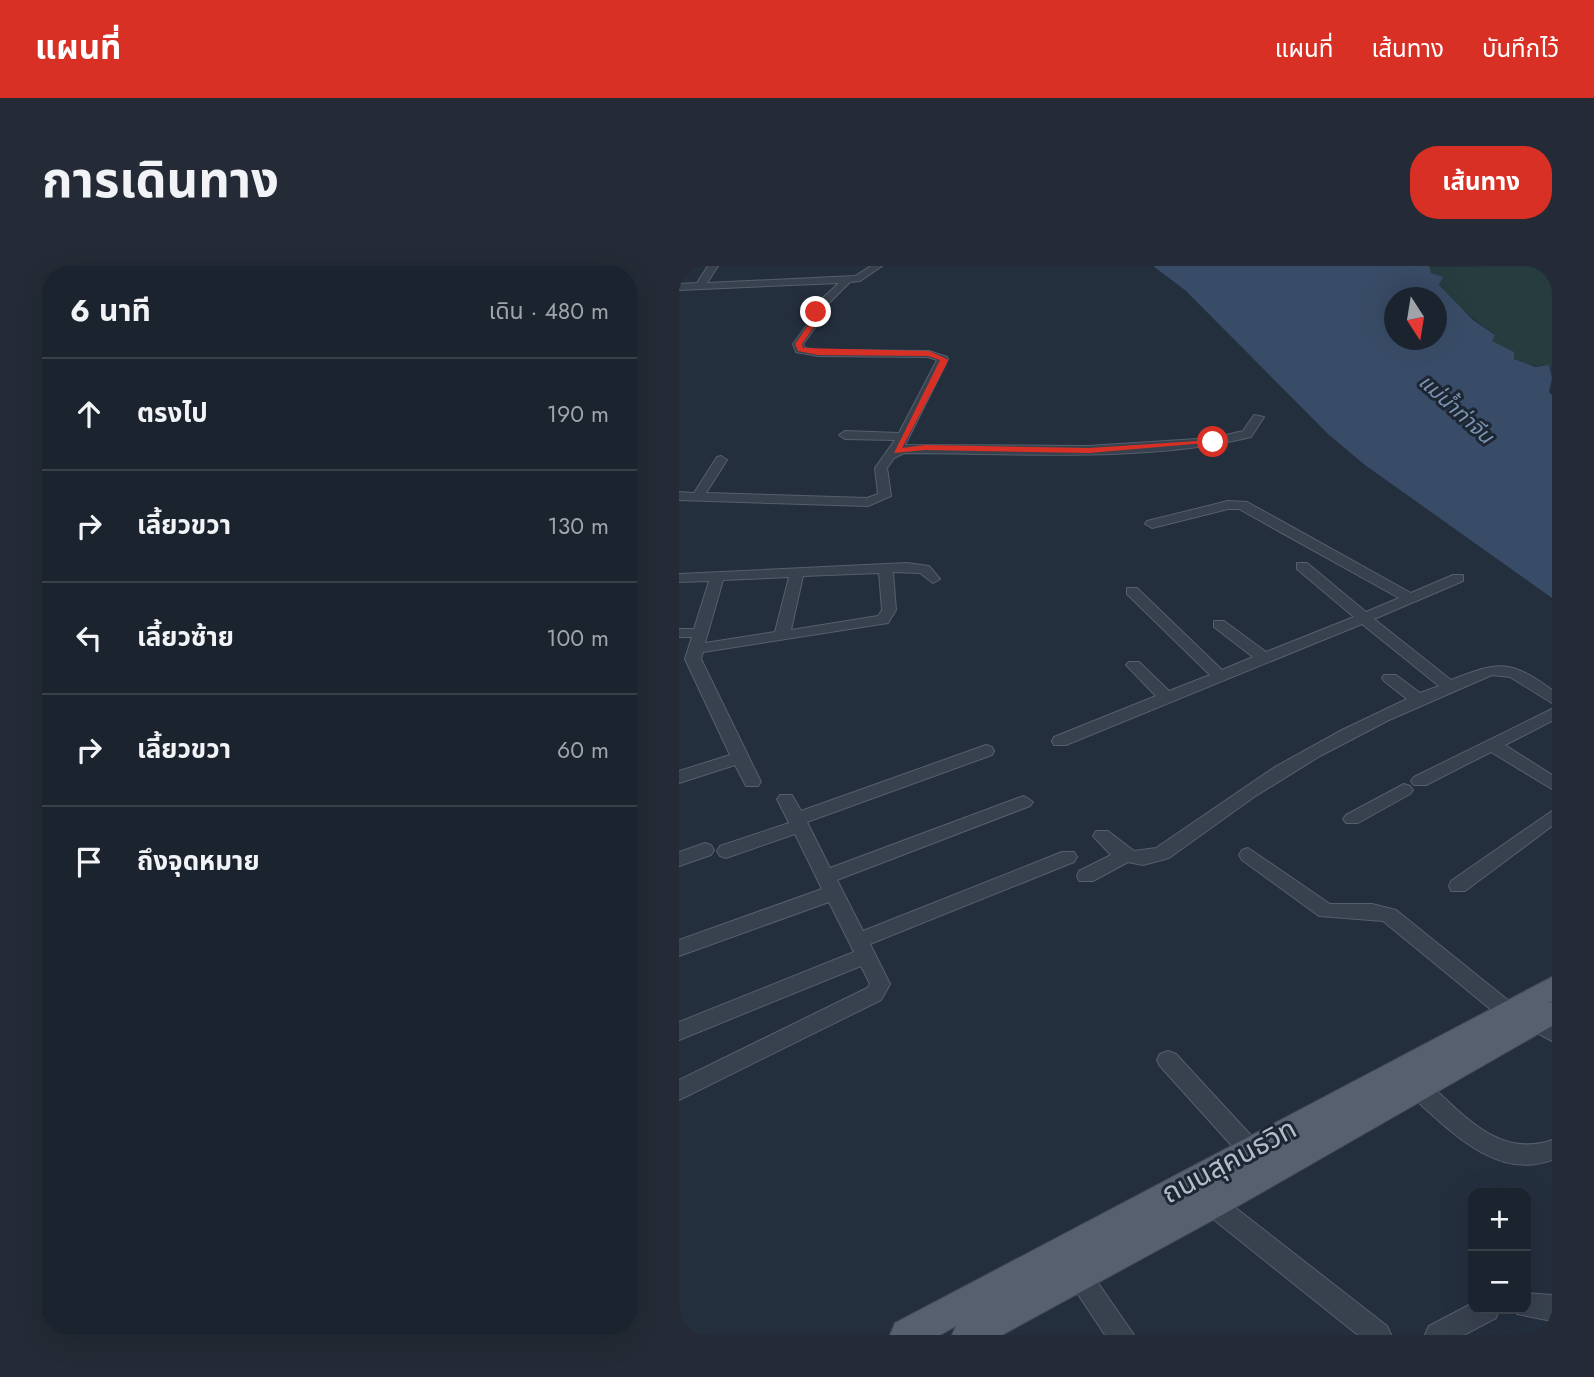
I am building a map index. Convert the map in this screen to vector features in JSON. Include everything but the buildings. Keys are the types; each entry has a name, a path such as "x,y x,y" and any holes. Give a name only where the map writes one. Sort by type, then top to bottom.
{"main road":[{"name":"ถนนสุคนธวิท","path":"907,1335 1250,1150 1303,1136 1417,1087 1537,1019 1552,988"},
{"name":"ถนนสุคนธวิท","path":"969,1335 1213,1204 1303,1136 1537,1019"}],"street":[{"path":"700,286 713,266"},
{"path":"679,496 868,502 884,496 881,468 897,451 944,363 943,359 929,354 818,353 798,347 815,321 818,309 852,279 877,266"},
{"path":"679,287 852,279"},
{"path":"845,298 852,279"},
{"path":"897,451 925,447 1089,450 1213,442 1247,434 1258,416"},
{"path":"845,435 904,437"},
{"path":"698,496 721,460"},
{"path":"1151,524 1228,505 1242,506 1411,598"},
{"path":"1302,566 1449,687"},
{"path":"679,578 919,567 933,579"},
{"path":"689,657 782,636 883,620 889,610 886,568"},
{"path":"782,636 797,573"},
{"path":"717,576 689,657 752,782"},
{"path":"1060,741 1458,578"},
{"path":"1132,591 1221,677"},
{"path":"1219,624 1265,659"},
{"path":"679,633 699,633"},
{"path":"1134,665 1167,698"},
{"path":"1102,836 1109,845 1126,855 1143,858 1153,856 1180,842 1267,777 1323,745 1449,687 1501,668 1514,672 1552,698"},
{"path":"1390,678 1419,700"},
{"path":"1352,819 1552,714"},
{"path":"1493,745 1552,783"},
{"path":"726,852 986,751"},
{"path":"679,777 738,758"},
{"path":"679,1091 874,994 880,984 786,799"},
{"path":"679,948 1024,802"},
{"path":"1458,886 1552,817"},
{"path":"679,859 705,850"},
{"path":"1086,876 1126,855"},
{"path":"1248,856 1326,911 1372,911 1389,915 1537,1019"},
{"path":"679,1031 1069,857"},
{"path":"1168,1060 1250,1150"},
{"path":"1417,1087 1502,1152 1519,1159 1541,1157 1552,1150"},
{"path":"1186,1184 1378,1335"},
{"path":"1078,1276 1121,1335"},
{"path":"1531,1305 1552,1308"},
{"path":"1437,1335 1477,1314"}],"green space":[{"path":"1536,266 1552,275 1552,370 1549,365 1532,365 1517,360 1498,346 1491,340 1495,334 1457,305 1447,294 1447,287 1441,287 1428,267"}],"water":[{"name":"แม่น้ำท่าจีน","path":"1153,266 1429,266 1431,273 1443,277 1439,285 1441,287 1384,287 1384,350 1447,350 1447,293 1473,320 1495,335 1492,341 1514,352 1514,359 1535,367 1549,365 1552,378 1549,392 1552,395 1552,598 1365,465 1328,434 1185,290"}],"route":[{"path":"816,312 815,321 798,344 800,350 818,353 929,354 939,355 943,359 944,363 897,451 925,447 1089,450 1213,442"}]}
